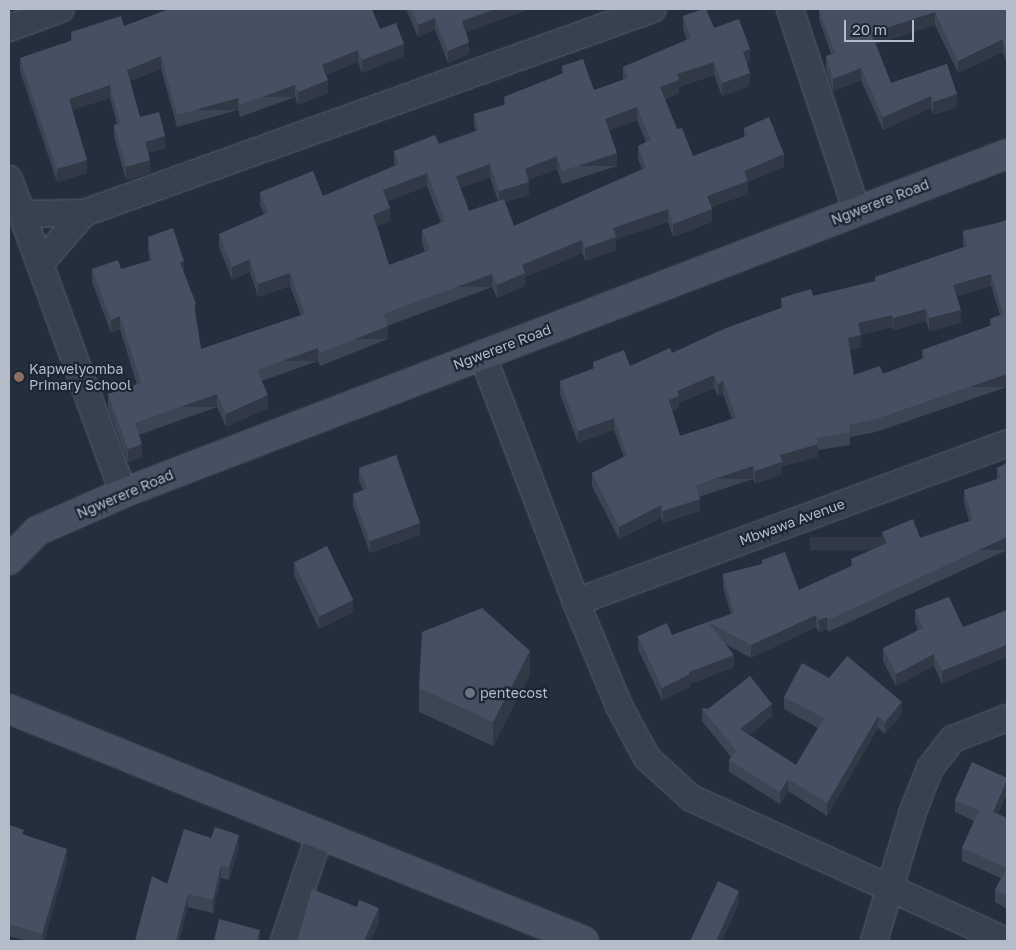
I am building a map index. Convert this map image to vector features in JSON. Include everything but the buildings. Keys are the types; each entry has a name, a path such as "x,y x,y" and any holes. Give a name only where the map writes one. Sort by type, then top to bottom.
{"street":[{"path":"9,28 61,9"},
{"path":"21,214 84,212 653,9"},
{"path":"790,9 857,211"},
{"name":"Ngwerere Road","path":"9,560 38,531 123,492 1007,154"},
{"path":"9,179 123,492"},
{"path":"40,264 84,212"},
{"path":"482,354 576,602 619,706 647,758 691,798 892,892 1006,941"},
{"name":"Mbwawa Avenue","path":"576,602 1007,443"},
{"path":"9,709 584,941"},
{"path":"874,941 892,892 912,814 930,768 953,739 1007,718"},
{"path":"284,941 320,834"}],"place":[{"name":"Kapwelyomba Primary School","path":"19,377"},
{"name":"pentecost","path":"470,693"}]}
